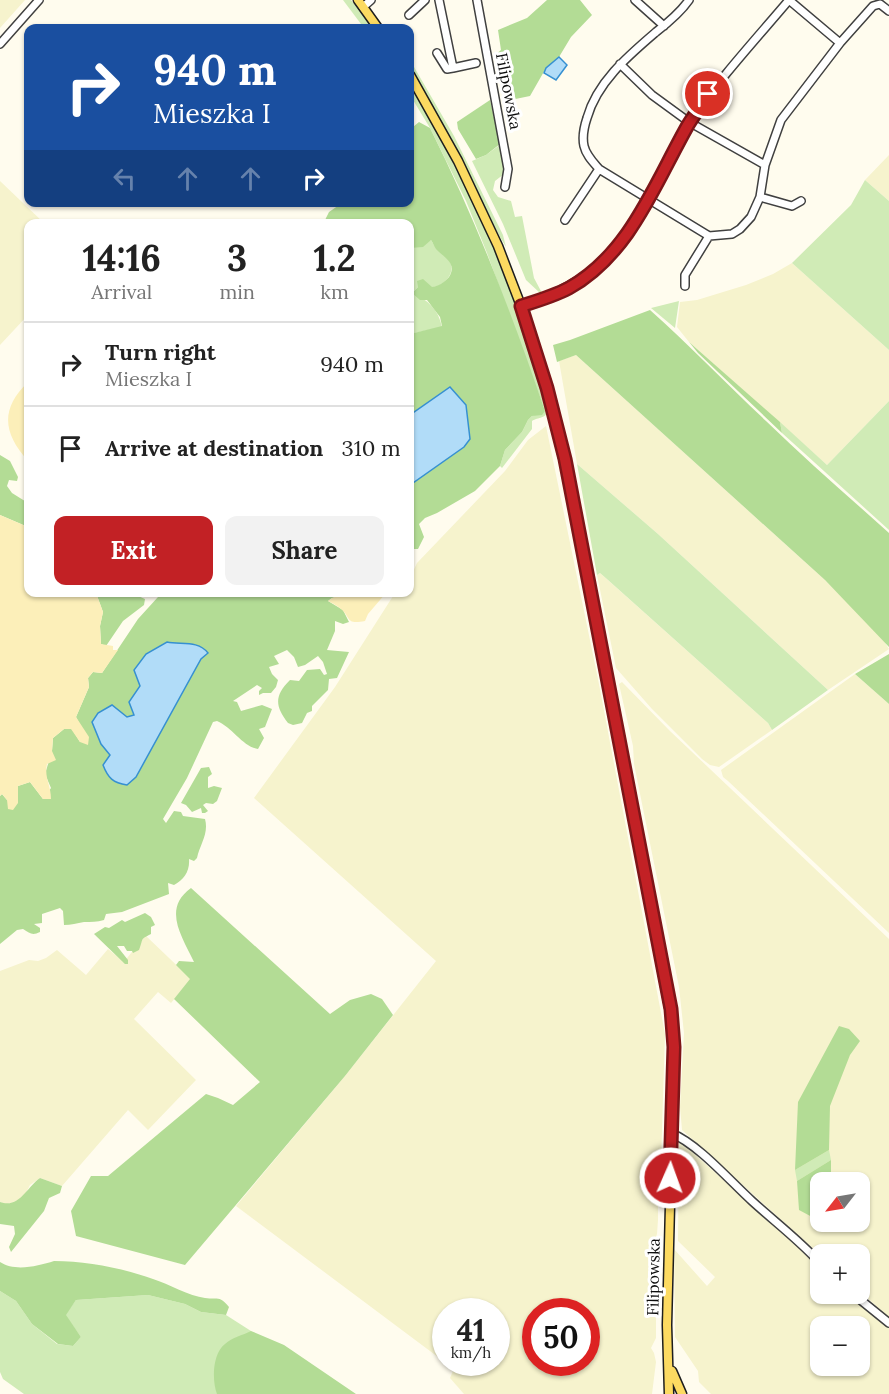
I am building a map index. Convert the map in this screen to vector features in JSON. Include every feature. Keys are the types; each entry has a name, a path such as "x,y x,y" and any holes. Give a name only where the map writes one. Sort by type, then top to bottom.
{"main road":[{"path":"360,4 375,24"},
{"name":"Filipowska","path":"414,82 474,192 498,246 521,306 547,388 565,459 668,991 674,1040 667,1324 670,1365 669,1394"},
{"name":"Filipowska","path":"670,1365 676,1385 682,1394"}],"street":[{"path":"0,44 39,0"},
{"path":"360,4 371,0"},
{"path":"409,15 425,0"},
{"path":"439,0 453,68"},
{"name":"Filipowska","path":"477,0 508,170 505,187"},
{"path":"635,0 664,26"},
{"path":"690,0 680,13 620,64 606,81 589,109 584,127 584,146 587,154 599,169 709,236 727,236 740,229 751,217 760,197 765,165 781,120 840,42 873,6 880,4 889,11"},
{"path":"521,306 570,287 614,250 648,200 689,122 708,94 789,0 840,42"},
{"path":"437,53 447,69 476,63"},
{"path":"620,64 652,95 689,122 765,165"},
{"path":"565,220 599,169"},
{"path":"760,197 792,206 801,201"},
{"path":"685,286 685,275 709,236"},
{"path":"671,1133 681,1137 810,1252"},
{"path":"866,1304 889,1323"}],"shaded area":[{"path":"0,0 25,0 0,28"},
{"path":"889,155 889,201 865,180"},
{"path":"0,181 24,204 24,207 27,207 40,219 24,219 24,319 0,345"},
{"path":"792,263 889,350 889,401 827,465 689,342 677,327 680,302 697,300 746,285"},
{"path":"576,355 825,580 881,636 889,649 828,690 658,534 577,464 559,361"},
{"path":"546,426 599,684 665,1034 661,1161 655,1193 658,1202 657,1234 654,1242 657,1285 653,1302 656,1309 656,1338 651,1348 656,1362 652,1394 464,1394 450,1378 451,1376 510,1376 510,1298 432,1298 432,1353 236,1206 345,1076 436,961 254,798 335,687 392,597 414,597 414,569 417,563 505,471 528,440"},
{"path":"600,573 768,723 772,730 719,767 710,765 702,759 652,709 616,668 597,575"},
{"path":"855,674 889,704 889,933 723,777 721,770"},
{"path":"622,682 670,731 889,939 889,1318 870,1300 870,1244 810,1244 810,1246 682,1130 680,1107 684,1033 679,987 634,764 633,746 619,684"},
{"path":"145,935 191,979 171,1003 158,992 134,1019 196,1080 148,1130 128,1110 62,1186 40,1178 30,1185 25,1195 15,1202 6,1204 0,1202 0,971 29,960 38,961 57,950 86,975 108,949 124,962"},
{"path":"679,1140 810,1258 810,1304 862,1304 889,1328 889,1394 711,1394 699,1382 698,1371 675,1337 674,1249 707,1286 715,1277 678,1241"}],"green space":[{"path":"343,0 351,0 370,24 361,24"},
{"path":"547,0 580,0 592,15 571,37 559,57 546,68 530,96 505,101 495,55 501,50 498,30 527,18"},
{"path":"414,67 454,136 503,235 506,247 500,237 451,138 414,75"},
{"path":"414,89 453,159 486,227 520,318 548,409 544,416 532,421 532,429 502,468 500,466 505,450 522,432 532,416 545,411 466,201 430,128 414,102"},
{"path":"490,100 500,144 486,155 476,159 458,129 457,122"},
{"path":"419,122 430,128 463,197 520,339 545,411 542,415 532,416 528,420 522,432 505,450 500,466 475,491 425,518 419,524 424,537 418,549 414,549 414,482 464,447 470,439 466,405 450,387 414,412 414,333 442,326 440,317 427,300 420,300 414,295 414,291 418,287 417,281 423,279 432,287 442,284 449,277 451,264 436,249 431,240 423,247 414,248 414,219 326,219 329,212 336,207 414,207 414,126"},
{"path":"501,144 506,170 495,181 493,190 498,197 511,201 515,217 522,216 534,278 542,293 526,280 503,224 472,161 486,155"},
{"path":"865,180 889,201 889,350 792,263 851,205"},
{"path":"431,240 445,256 452,269 444,282 438,286 418,287 414,291 414,246"},
{"path":"414,294 432,306 442,327 414,333"},
{"path":"679,301 675,328 651,308"},
{"path":"650,310 796,450 889,533 889,647 825,580 576,355 557,362 553,345"},
{"path":"689,342 780,422 782,433 698,353"},
{"path":"889,401 889,530 782,433 780,422 827,465"},
{"path":"0,455 10,461 18,477 17,481 9,480 7,486 12,493 24,500 24,525 0,515"},
{"path":"577,464 658,534 828,690 772,730 768,723 608,580 600,573 597,575"},
{"path":"97,597 140,597 145,599 144,605 123,621 106,646 101,644 100,626 103,612"},
{"path":"158,597 335,597 328,601 343,610 349,622 343,624 335,621 335,631 327,650 349,652 337,678 329,679 328,690 312,706 312,711 307,713 302,723 293,725 288,723 279,706 281,691 290,680 299,681 307,670 320,669 324,675 327,674 318,656 298,667 294,657 287,650 274,656 279,664 269,667 278,680 271,693 259,695 262,688 257,685 233,701 237,702 241,711 262,705 272,709 265,727 259,729 264,738 258,749 247,745 217,721 213,722 187,778 163,819 166,823 174,811 181,812 183,816 205,819 206,824 197,858 194,861 189,859 186,875 181,881 174,885 168,883 169,894 122,912 106,914 104,920 96,922 64,925 63,911 60,908 42,914 42,923 34,924 40,928 40,932 33,934 23,929 17,930 0,944 0,796 2,794 7,800 18,803 18,786 30,782 43,799 51,788 45,774 52,751 53,738 64,729 72,729 80,742 81,727 76,717 89,687 88,678 93,672 102,673 138,619"},
{"path":"889,654 889,704 855,674"},
{"path":"209,767 212,774 208,777 208,788 214,786 222,788 217,801 203,805 208,811 202,813 201,808 192,812 181,803 201,768"},
{"path":"191,888 330,1014 350,1000 371,994 382,999 393,1015 345,1076 185,1265 76,1236 71,1211 91,1176 108,1176 206,1094 233,1105 260,1082 174,999 190,979 176,965 179,961 194,962 180,933 176,914 182,896"},
{"path":"145,913 151,917 155,925 151,927 151,934 142,940 139,950 133,953 127,951 124,946 117,946 128,960 128,964 125,964 94,934 122,920 125,922"},
{"path":"839,1026 849,1029 860,1041 850,1055 830,1106 829,1150 795,1170 798,1102"},
{"path":"829,1150 831,1160 797,1181 795,1170"},
{"path":"831,1160 831,1172 812,1172"},
{"path":"810,1173 810,1216 799,1210 797,1181"},
{"path":"40,1178 62,1186 60,1193 49,1198 44,1211 11,1252 9,1247 15,1234 14,1226 0,1224 0,1202 18,1200"},
{"path":"54,1261 92,1264 129,1272 159,1281 192,1295 220,1299 229,1307 226,1315 201,1312 185,1304 148,1295 76,1300 66,1315 81,1337 73,1346 58,1344 32,1324 16,1301 0,1291 0,1262 19,1267"},
{"path":"0,1291 16,1301 32,1324 57,1344 73,1346 81,1337 65,1315 76,1300 148,1295 185,1304 201,1312 226,1315 251,1331 253,1348 283,1394 24,1394 3,1379 0,1372"},
{"path":"251,1331 284,1345 356,1394 217,1394 214,1382 215,1361 221,1348 234,1338"}],"sand":[{"path":"24,386 24,456 14,441 8,421 9,411"},
{"path":"0,515 24,525 24,597 97,597 103,612 100,626 101,644 113,646 113,650 118,650 102,673 93,672 88,678 89,687 76,717 89,737 88,745 80,742 71,729 64,729 53,738 52,751 56,760 47,764 46,769 51,799 43,799 30,782 18,786 18,803 13,810 8,809 7,800 2,794 0,796"},
{"path":"383,597 365,621 359,622 349,620 340,608 328,601 332,598"}],"water":[{"path":"559,57 567,65 556,80 544,73 546,68"},
{"path":"450,387 466,405 470,439 464,447 414,482 414,412"},
{"path":"167,642 199,646 208,653 201,659 136,777 127,785 118,783 109,777 105,770 103,765 110,755 101,744 92,722 98,713 112,705 127,717 134,715 129,702 140,686 134,670 146,654"}],"route":[{"path":"670,1178 674,1047 671,1009 565,459 547,388 521,306 570,287 614,250 648,200 689,122 708,94"}]}
